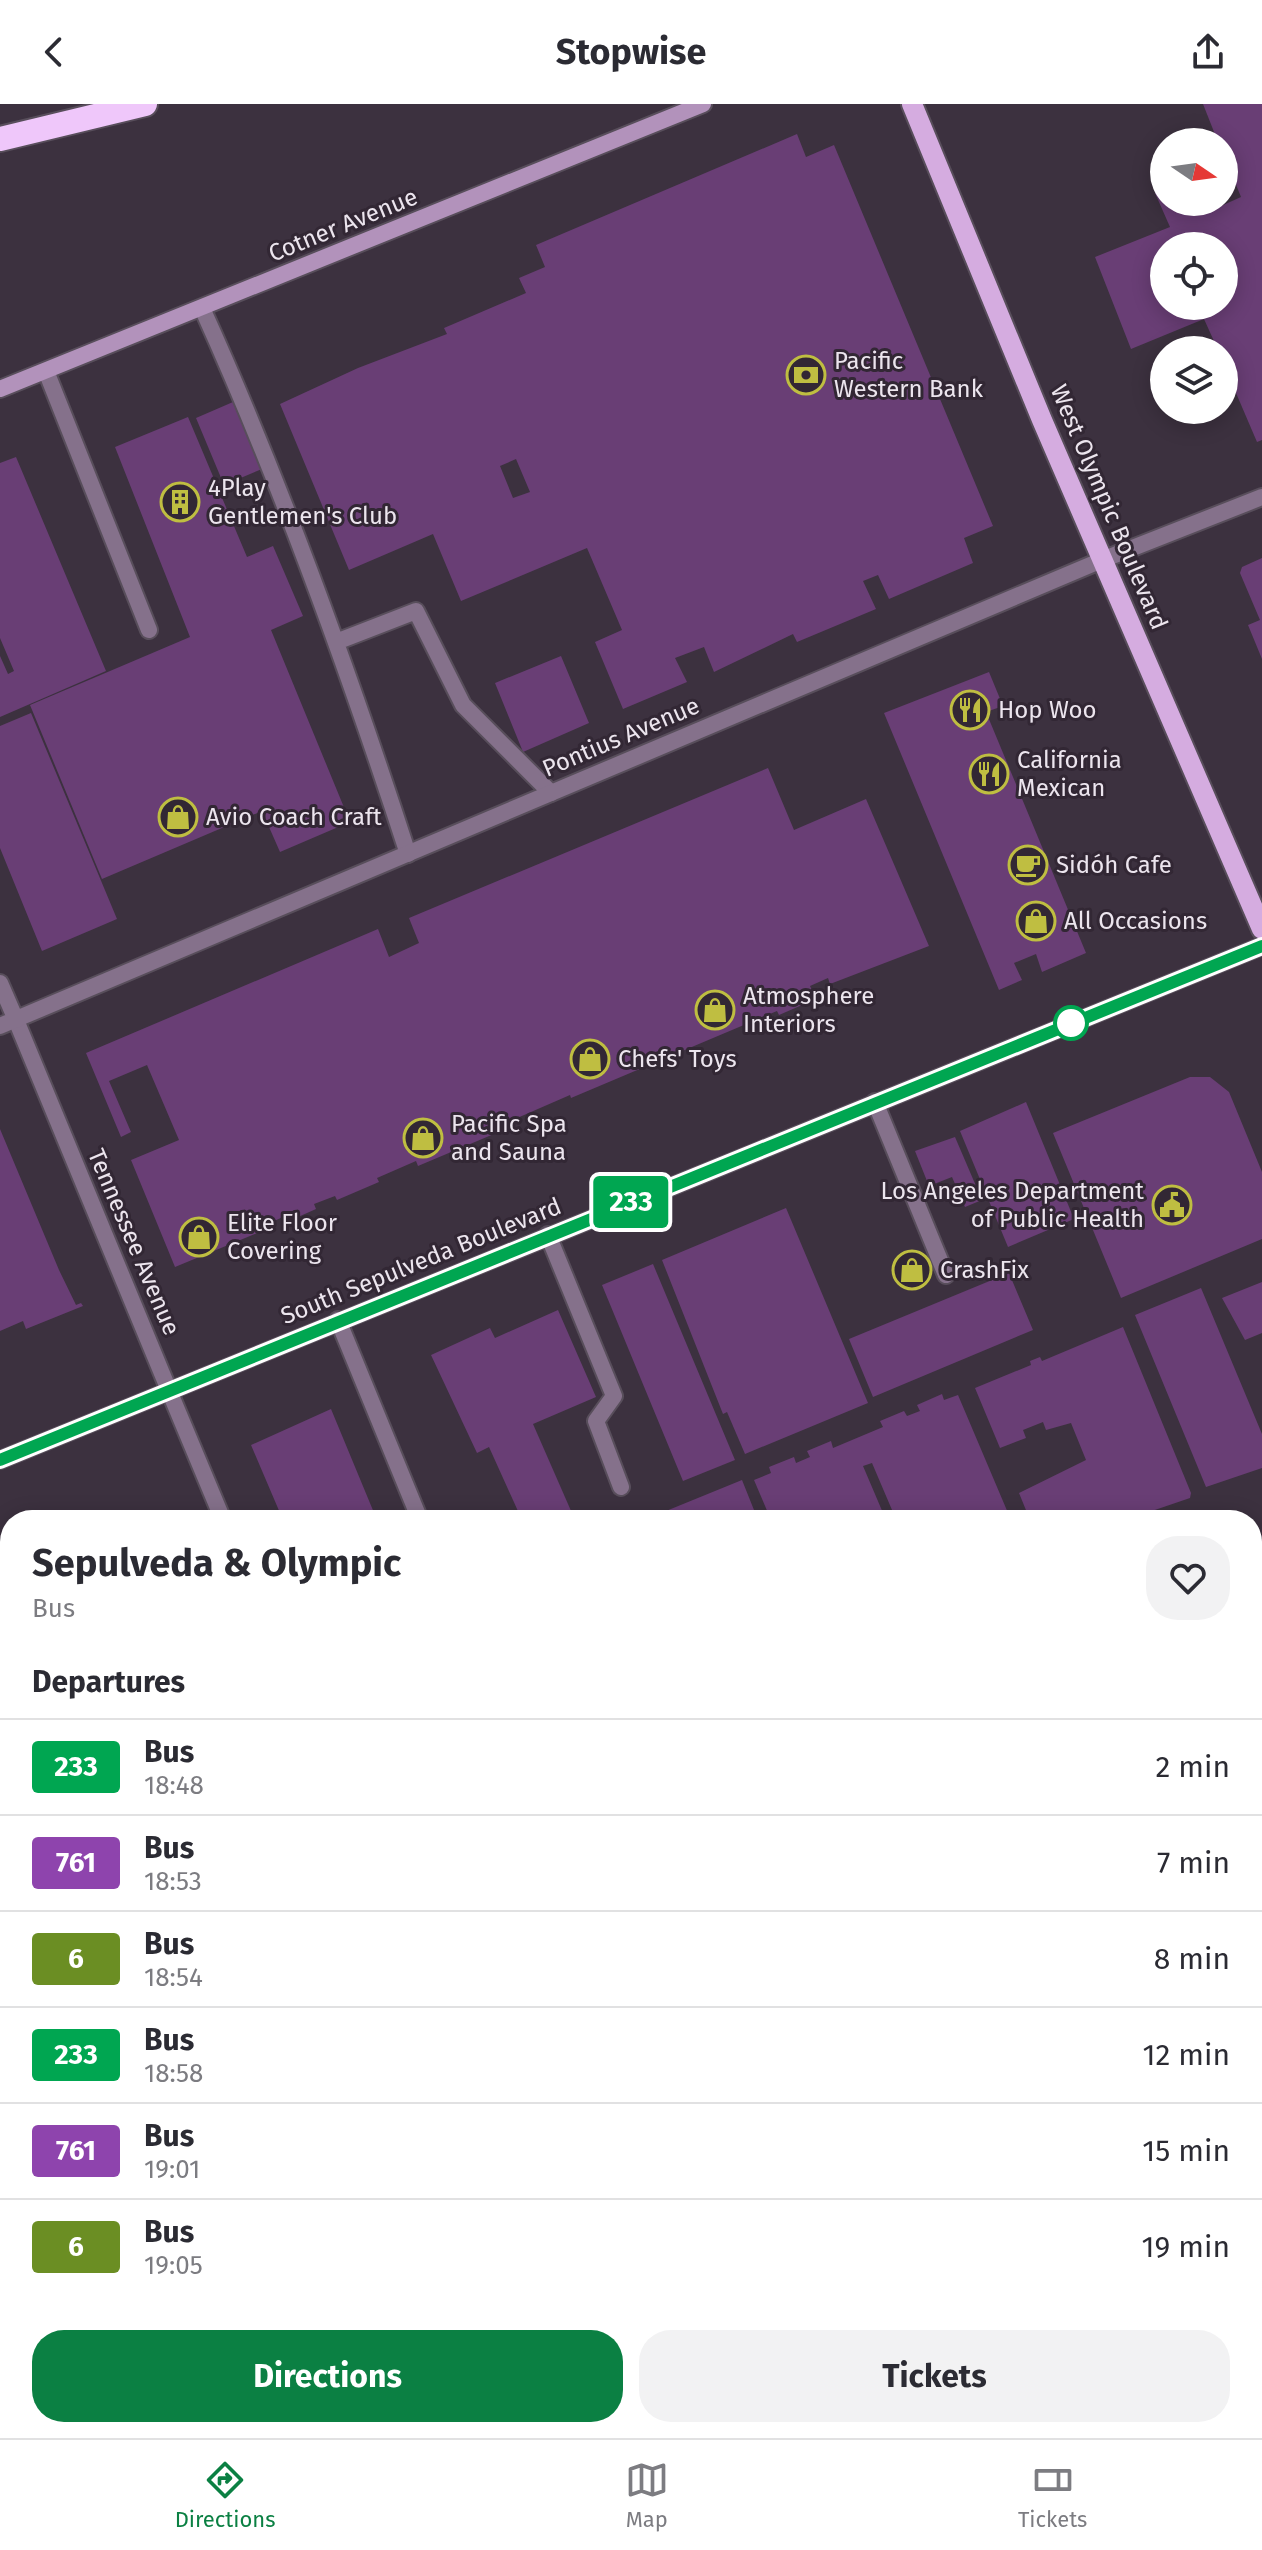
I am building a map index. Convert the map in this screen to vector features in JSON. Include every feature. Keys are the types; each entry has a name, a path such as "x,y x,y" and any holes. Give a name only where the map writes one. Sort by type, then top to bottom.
{"highway":[{"path":"0,139 145,104"}],"main road":[{"name":"Cotner Avenue","path":"0,389 703,104"},
{"name":"West Olympic Boulevard","path":"912,104 1102,560 1262,929"},
{"name":"South Sepulveda Boulevard","path":"0,1460 168,1388 1262,946"}],"street":[{"path":"202,308 249,415 336,642 408,854"},
{"path":"46,371 149,630"},
{"name":"Pontius Avenue","path":"8,1023 1102,560 1262,497"},
{"path":"336,642 416,611 463,705 551,793"},
{"name":"Tennessee Avenue","path":"0,983 8,1023 219,1510"},
{"path":"875,1102 946,1275"},
{"path":"548,1235 614,1396 596,1421 621,1487"},
{"path":"338,1320 416,1510"}],"building":[{"path":"1203,104 1262,104 1262,440 1257,442 1238,398 1238,336 1212,336 1204,320 1238,320 1238,232 1158,232 1170,227 1165,216 1238,216 1238,198 1241,197 1238,190 1238,128 1212,128"},
{"path":"797,134 806,157 834,145 993,526 964,538 973,563 889,599 878,575 863,581 876,609 797,642 793,634 714,672 704,647 675,658 687,682 623,709 595,642 622,630 587,548 461,601 433,534 349,570 280,404 358,368 447,334 444,328 526,293 519,278 545,267 536,245","holes":["516,459 530,492 513,498 500,466"]},
{"path":"1150,235 1150,320 1202,320 1163,336 1150,336 1150,341 1131,349 1095,257"},
{"path":"233,402 262,469 224,485 196,418"},
{"path":"188,417 247,557 273,546 303,616 271,630 350,822 280,852 262,811 102,879 30,705 190,637 115,447"},
{"path":"16,457 106,671 0,717 0,656 8,674 14,671 0,638 0,463"},
{"path":"1262,558 1262,659 1248,625 1260,620 1240,573 1242,567"},
{"path":"561,656 589,723 523,752 495,683"},
{"path":"989,672 1003,706 986,712 1086,953 1042,972 1036,954 1014,963 1022,980 999,990 884,713"},
{"path":"31,713 117,919 42,951 0,848 0,726"},
{"path":"768,768 794,830 866,799 929,946 830,984 828,978 810,986 816,999 779,1015 777,1011 571,1098 570,1095 499,1126 501,1131 418,1166 416,1161 377,1178 379,1182 337,1200 335,1196 314,1204 316,1209 298,1217 296,1211 272,1222 274,1226 175,1267 131,1160 179,1140 147,1065 109,1081 131,1132 121,1137 86,1053 378,929 389,957 419,943 409,918"},
{"name":"Los Angeles Department of Public Health","path":"1190,1077 1210,1077 1229,1092 1262,1172 1262,1239 1121,1298 1053,1133"},
{"path":"1026,1102 1074,1219 1008,1247 960,1131"},
{"path":"0,1129 59,1270 76,1305 81,1303 83,1306 26,1329 23,1321 0,1331"},
{"path":"955,1137 982,1200 965,1207 952,1177 929,1186 915,1151"},
{"path":"786,1208 868,1403 745,1454 727,1412 723,1414 662,1260"},
{"path":"653,1264 735,1460 683,1481 602,1285"},
{"path":"1009,1273 1033,1330 873,1397 849,1339"},
{"path":"1262,1282 1262,1333 1245,1340 1222,1298"},
{"path":"1201,1288 1262,1434 1262,1468 1206,1487 1135,1315"},
{"path":"558,1310 596,1397 533,1424 571,1510 517,1510 489,1447 477,1453 431,1355 490,1328 495,1338"},
{"path":"1123,1327 1191,1493 1190,1498 1155,1510 1026,1510 1019,1493 1086,1460 1071,1423 1046,1430 1043,1422 1023,1430 1026,1438 1000,1448 975,1388 1031,1365 1030,1361 1040,1357 1042,1361"},
{"path":"942,1394 944,1400 958,1395 1007,1510 892,1510 872,1463 863,1466 882,1510 767,1510 754,1480 771,1473 769,1467 794,1457 796,1463 810,1457 807,1451 831,1441 833,1448 883,1427 880,1421 904,1411 907,1416 920,1411 917,1405"},
{"path":"331,1409 373,1510 279,1510 251,1445"},
{"path":"742,1480 754,1510 668,1510"}],"bus line":[{"name":"233","path":"0,1460 168,1388 1262,946"}],"place":[{"name":"Pacific Western Bank","path":"806,375"},
{"name":"4Play Gentlemen's Club","path":"180,502"},
{"name":"Hop Woo","path":"970,710"},
{"name":"California Mexican","path":"989,774"},
{"name":"Avio Coach Craft","path":"178,817"},
{"name":"Sidóh Cafe","path":"1028,865"},
{"name":"All Occasions","path":"1036,921"},
{"name":"Atmosphere Interiors","path":"715,1010"},
{"name":"Chefs' Toys","path":"590,1059"},
{"name":"Pacific Spa and Sauna","path":"423,1138"},
{"name":"Los Angeles Department of Public Health","path":"1172,1205"},
{"name":"Elite Floor Covering","path":"199,1237"},
{"name":"CrashFix","path":"912,1270"}]}
